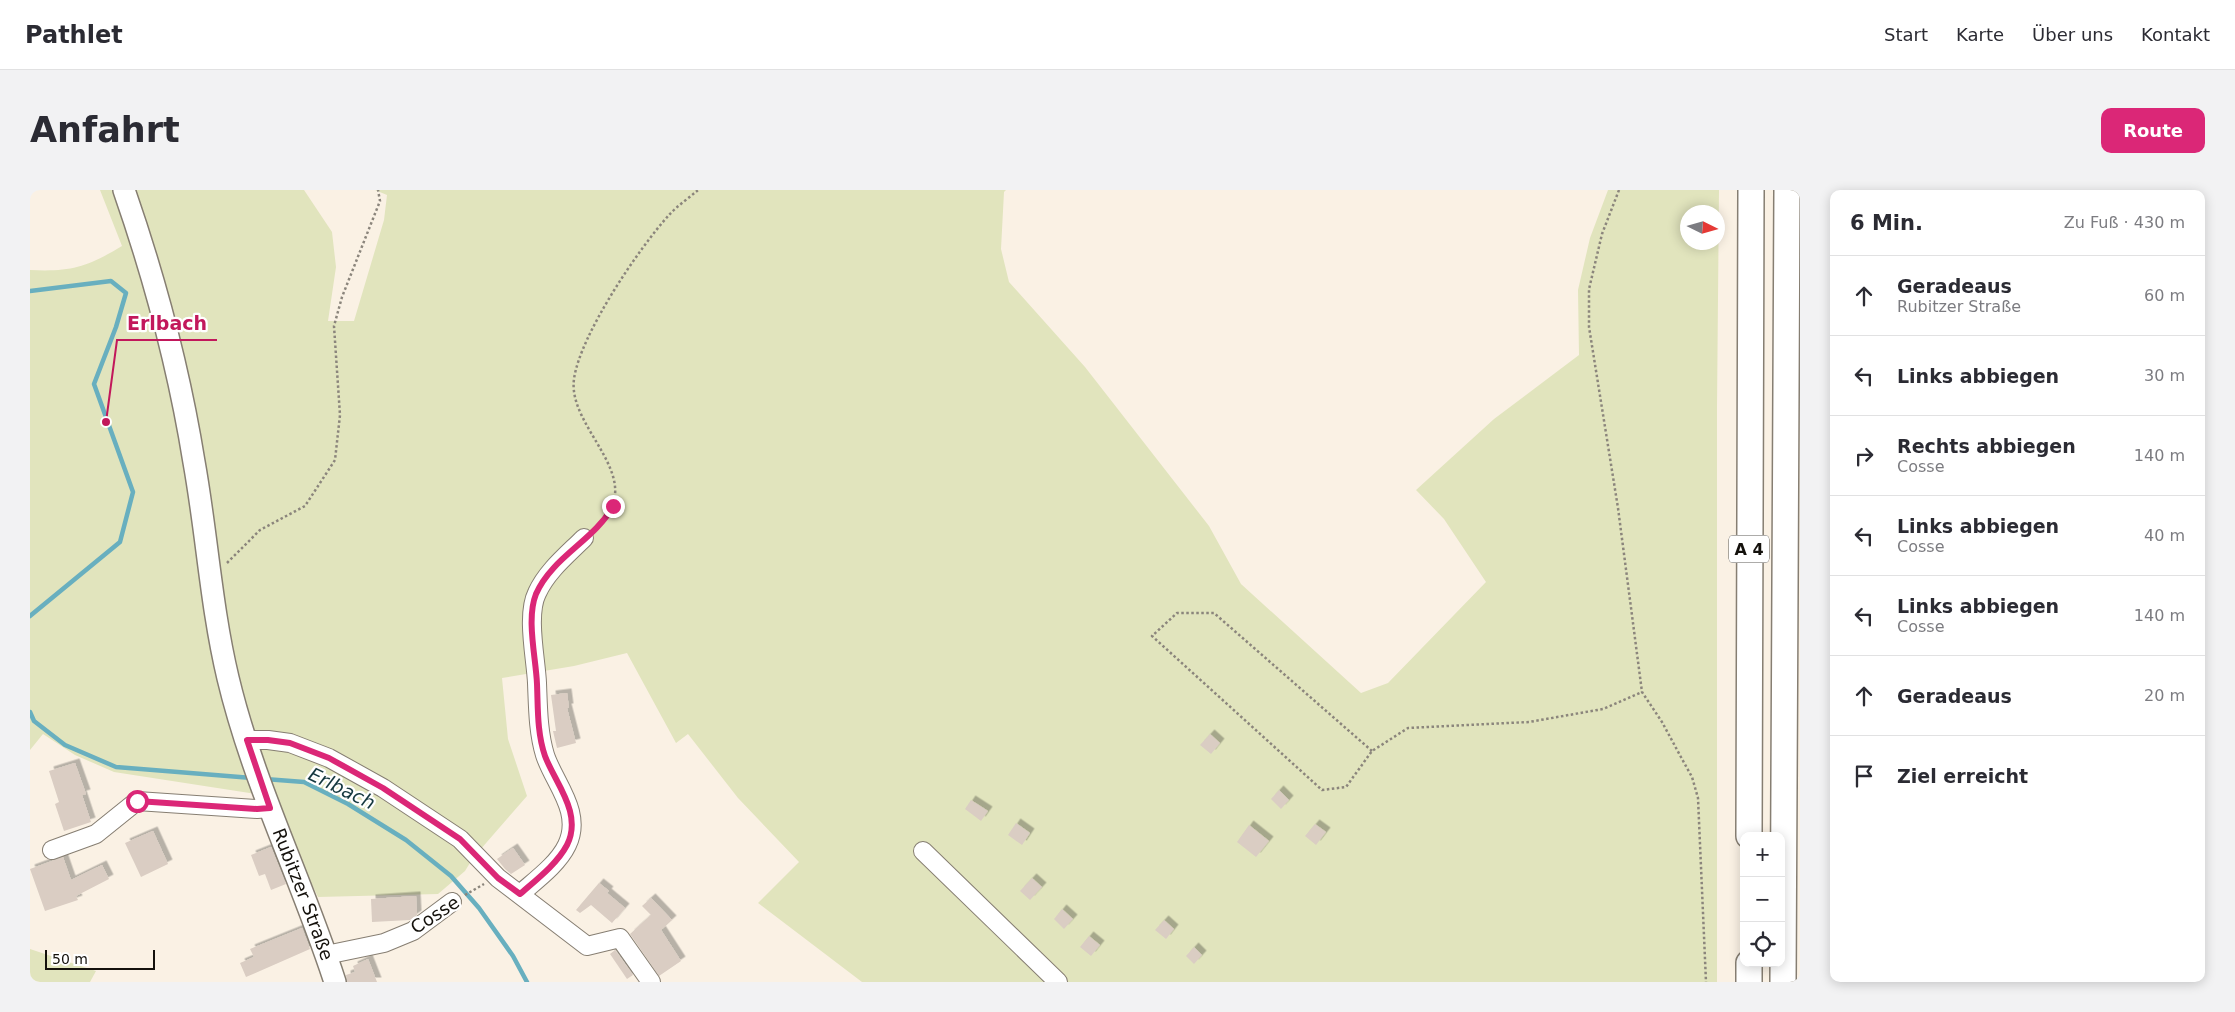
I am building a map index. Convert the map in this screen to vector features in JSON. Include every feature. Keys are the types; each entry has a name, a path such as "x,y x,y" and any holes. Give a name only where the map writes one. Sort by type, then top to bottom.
{"highway":[{"name":"A 4","path":"1749,832 1750,190"},
{"name":"A 4","path":"1783,982 1787,190"},
{"path":"1749,967 1749,982"}],"main road":[{"path":"124,190 161,306 177,375 194,462 210,576 228,680 268,803"},
{"name":"Rubitzer Straße","path":"268,803 326,955 334,982"}],"street":[{"path":"520,894 554,862 568,844 571,823 568,802 545,755 537,713 537,682 532,652 532,621 536,594 550,573 584,538"},
{"path":"247,740 290,743 329,758 383,788 460,839 498,878 587,946 620,938 651,982"},
{"name":"Rubitzer Straße","path":"52,850 96,834 137,801 257,809 268,803"},
{"path":"924,851 1058,982"},
{"name":"Cosse","path":"326,955 384,942 413,931 452,902"}],"path":[{"path":"210,576 260,530 305,506 335,460 340,415 334,326 342,297 380,200 378,190"},
{"path":"584,538 606,519 613,506 615,487 610,467 584,419 575,396 574,379 589,338 620,281 670,214 698,190"},
{"path":"1619,190 1602,234 1589,289 1589,327 1618,508 1642,692 1662,722 1685,765 1698,798 1706,982"},
{"path":"1372,751 1214,613 1177,613 1152,636 1322,790 1346,787 1372,751 1408,728 1529,722 1603,709 1642,692"},
{"name":"Cosse","path":"452,902 484,884"}],"green space":[{"path":"100,190 304,190 332,232 336,267 328,321 354,321 384,220 387,195 375,190 1006,190 1004,192 1001,249 1009,282 1085,367 1209,526 1241,584 1361,693 1388,683 1486,582 1444,519 1416,490 1494,419 1579,355 1578,290 1590,238 1608,190 1719,190 1719,205 1680,205 1680,250 1718,250 1717,982 862,982 758,903 799,862 738,798 688,734 676,743 627,653 574,666 502,678 508,739 527,796 473,858 465,871 438,894 318,897 269,796 114,772 75,755 43,734 30,750 30,270 68,269 99,259 122,246"},
{"path":"30,949 96,971 90,982 30,982"}],"building":[{"path":"567,693 569,708 567,708 576,743 557,748 553,731 556,731 551,695"},
{"path":"1210,734 1220,743 1211,754 1200,745"},
{"path":"75,763 86,794 82,795 91,822 64,831 55,804 59,802 49,771"},
{"path":"1279,790 1289,800 1281,809 1271,799"},
{"path":"971,800 988,811 981,821 965,809"},
{"path":"1016,823 1030,833 1022,845 1008,835"},
{"path":"1315,824 1326,832 1316,845 1305,836"},
{"path":"1249,825 1269,841 1256,857 1237,842"},
{"path":"153,831 168,864 141,877 125,843"},
{"path":"271,847 286,884 271,890 265,874 259,876 251,855"},
{"path":"513,848 525,865 511,874 497,859"},
{"path":"63,857 71,880 102,865 109,879 76,896 78,900 45,911 30,869"},
{"path":"1032,878 1042,887 1030,900 1020,891"},
{"path":"599,883 609,891 607,893 625,908 612,923 591,905 580,913 576,910"},
{"path":"416,896 417,915 410,920 372,922 371,899"},
{"path":"651,898 672,920 661,930 681,961 659,976 630,934 651,915 642,906"},
{"path":"1062,909 1073,919 1064,929 1054,919"},
{"path":"1164,920 1174,929 1166,939 1155,930"},
{"path":"302,928 310,949 246,977 240,963 254,957 250,949"},
{"path":"1089,936 1100,945 1091,956 1080,947"},
{"path":"1194,947 1202,955 1194,964 1186,956"},
{"path":"615,950 633,975 627,979 610,954"},
{"path":"368,959 377,982 347,982 346,975 355,972 353,966"}],"waterway":[{"name":"Erlbach","path":"30,291 111,281 126,293 116,327 94,384 133,492 120,542 30,616"},
{"name":"Erlbach","path":"30,712 34,721 65,745 116,767 252,778"},
{"name":"Erlbach","path":"265,779 304,782 348,804 406,840 451,876 479,908 513,956 527,982"}],"place":[{"name":"Erlbach","path":"106,422"}],"route":[{"path":"137,801 257,809 270,808 247,740 290,743 329,758 421,812 460,839 498,878 520,894 554,862 568,844 571,823 568,802 545,755 537,713 537,682 532,652 532,621 536,594 550,573 584,538 606,519 613,506"}]}
